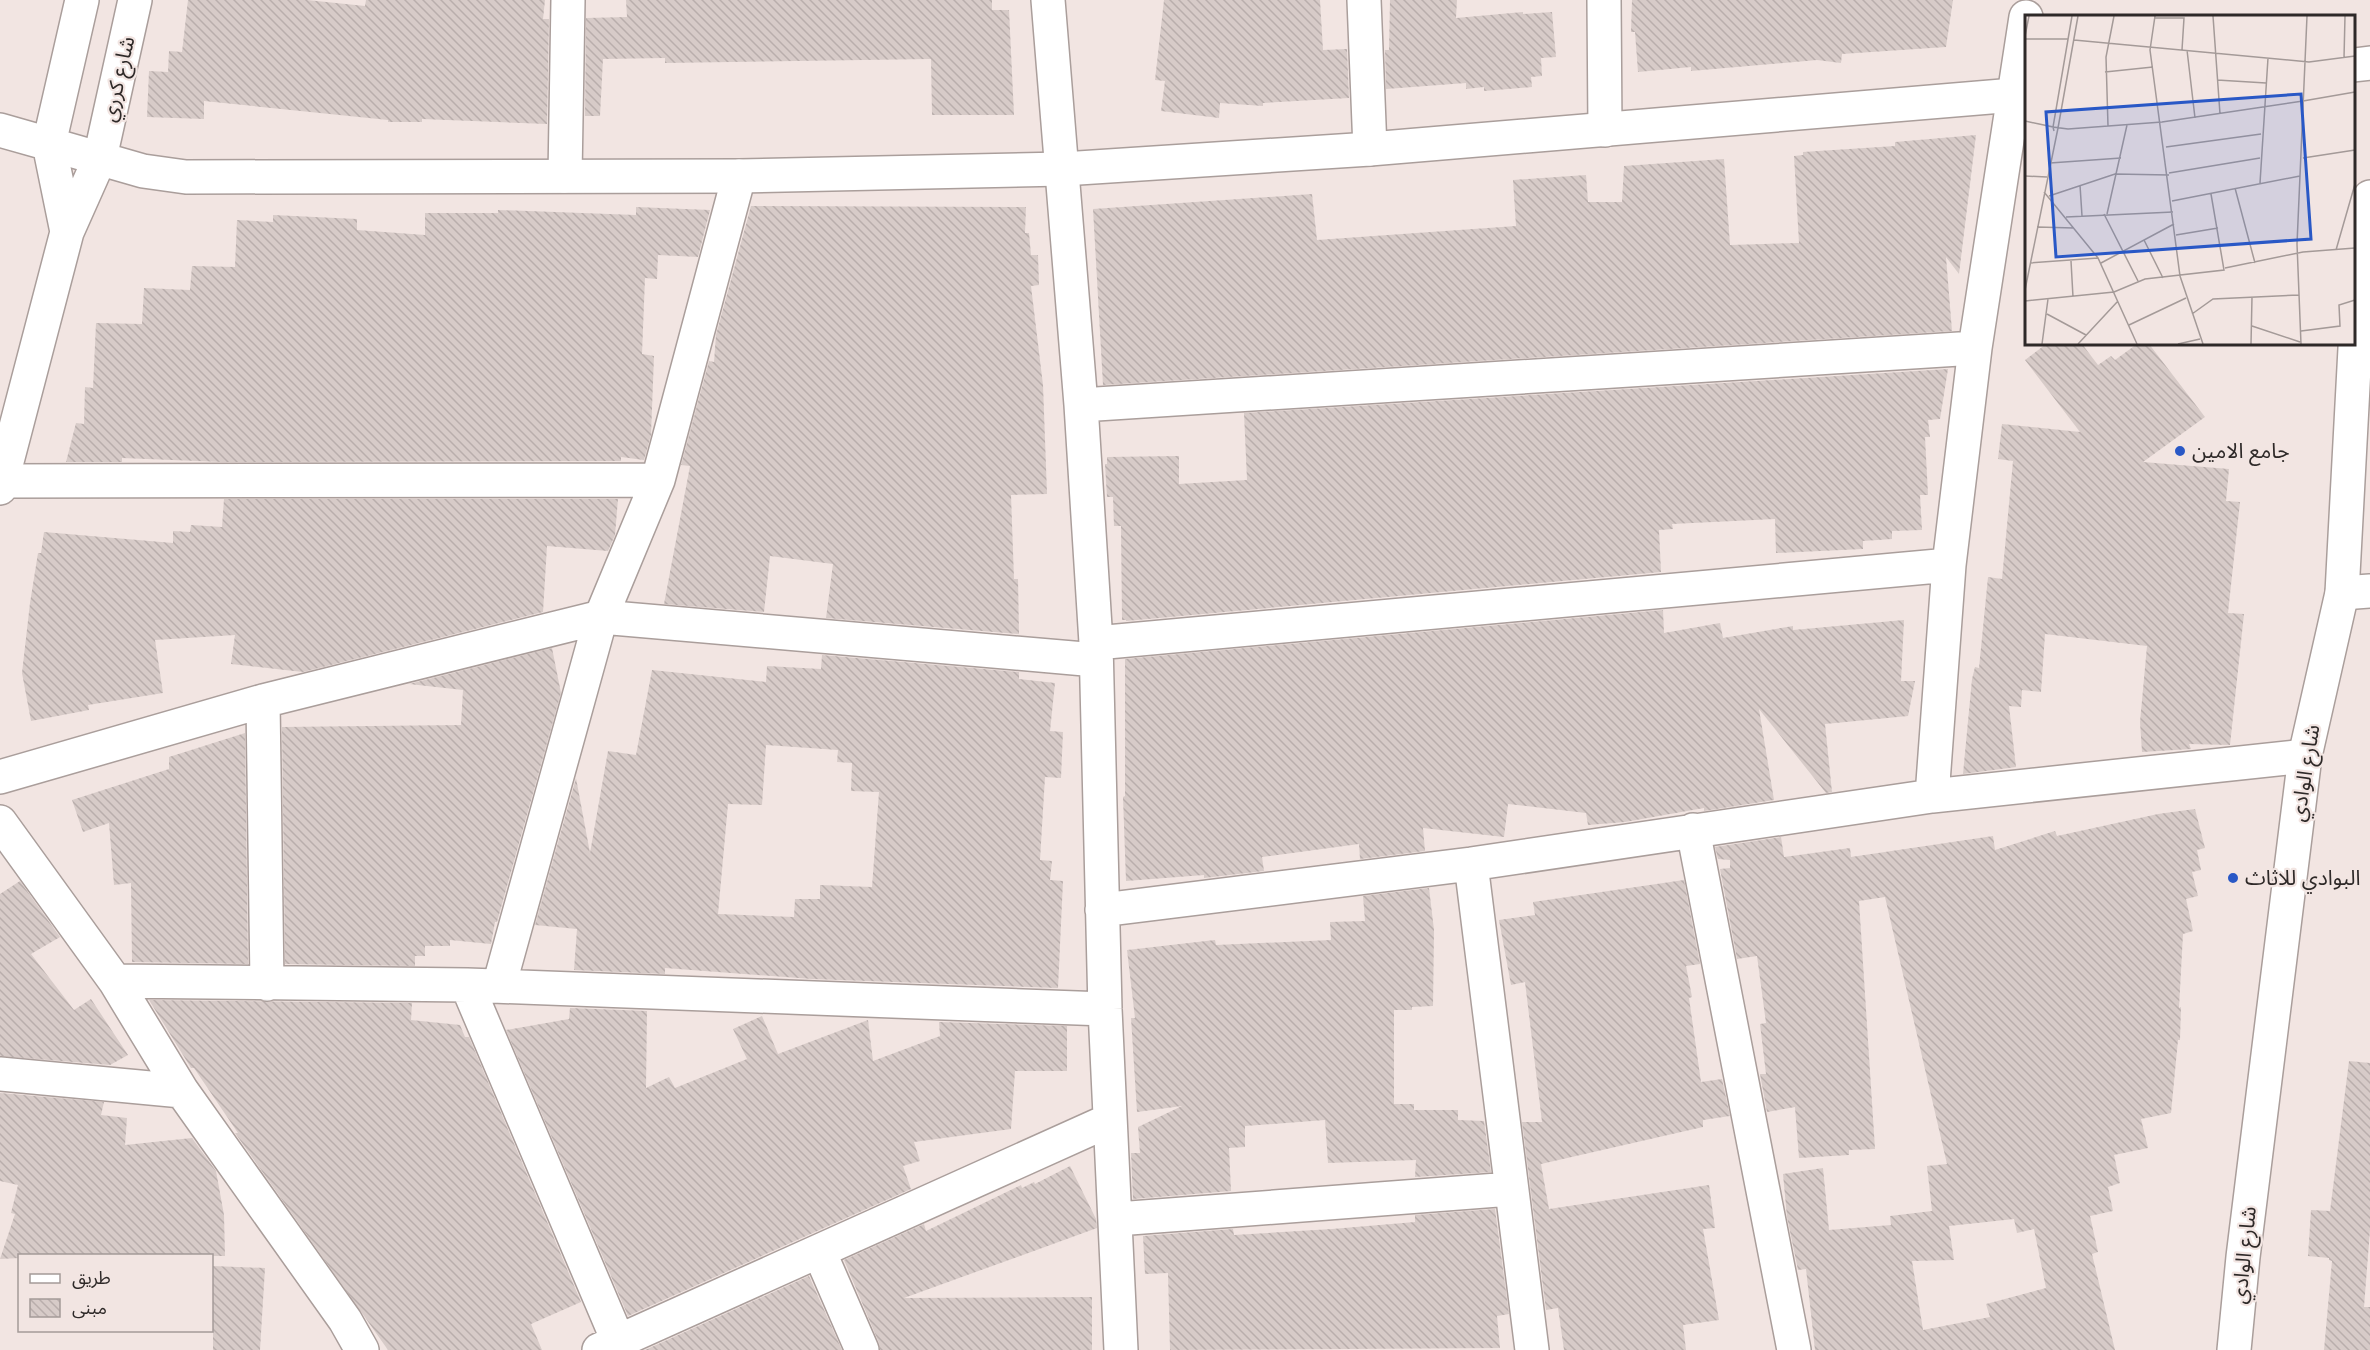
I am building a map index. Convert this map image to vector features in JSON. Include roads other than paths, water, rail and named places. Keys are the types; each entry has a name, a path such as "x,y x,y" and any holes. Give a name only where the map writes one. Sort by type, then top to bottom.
{"street":[{"path":"67,232 49,144 82,0"},
{"name":"شارع كرري","path":"1,484 67,232 100,158 135,0"},
{"path":"565,176 568,0"},
{"path":"1048,0 1081,405 1096,652 1105,1009 1117,1219 1121,1350"},
{"path":"1364,0 1370,149"},
{"path":"1604,0 1605,130"},
{"path":"2026,15 2029,0"},
{"path":"1932,796 1949,565 1976,348 2020,95 2025,30"},
{"path":"2355,65 2370,63"},
{"path":"0,130 160,175 186,177 739,176 1063,169 1370,149 2020,95"},
{"path":"500,986 601,617 658,480 739,176"},
{"name":"شارع الوادي","path":"2234,1350 2243,1257 2305,756 2356,592 2357,311 2370,197"},
{"path":"1081,405 1976,348"},
{"path":"1,484 658,480"},
{"path":"0,777 263,701 601,617 1096,652 1949,565"},
{"path":"263,701 267,984"},
{"path":"1102,910 1471,864 1932,796 2305,756"},
{"path":"0,822 115,981 182,1091 345,1320 362,1350"},
{"path":"1693,830 1794,1350"},
{"path":"1471,864 1532,1350"},
{"path":"115,981 467,985 1105,1009"},
{"path":"467,985 613,1347 1110,1120"},
{"path":"0,1074 182,1091"},
{"path":"1117,1219 1511,1189"},
{"path":"819,1251 862,1350"}],"place":[{"name":"جامع الامين","path":"2180,451"},
{"name":"البوادي للاثاث","path":"2233,878"}]}
